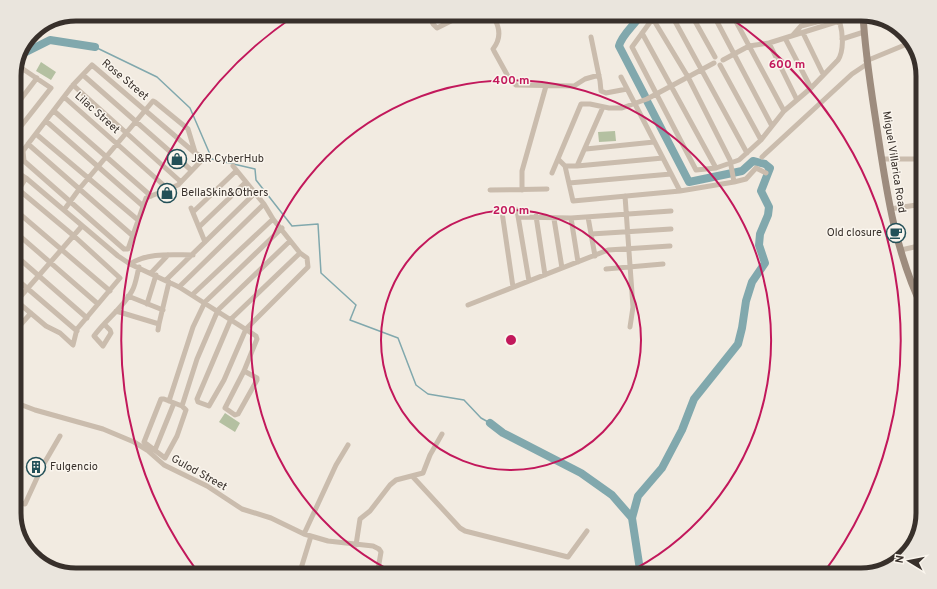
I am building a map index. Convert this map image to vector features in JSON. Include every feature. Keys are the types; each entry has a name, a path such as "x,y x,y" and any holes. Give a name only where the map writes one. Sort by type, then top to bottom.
{"main road":[{"name":"Miguel Villarica Road","path":"863,21 867,62 890,209 894,229 916,294"}],"street":[{"path":"431,21 437,28 451,21"},
{"path":"495,21 499,38 494,51 510,80 516,85 574,86 584,79 599,75"},
{"path":"552,173 581,104 622,108 656,94 749,46 785,38 836,22 840,23 842,39 841,56 811,88 784,111 761,140 739,160 716,168 696,170 656,94 632,47 650,21"},
{"path":"657,21 688,77 731,164 734,182"},
{"path":"675,21 747,153"},
{"path":"695,21 761,140"},
{"path":"716,21 772,126"},
{"path":"736,21 784,111"},
{"path":"793,35 801,26 821,21"},
{"path":"842,39 864,32"},
{"path":"642,33 672,85 716,168"},
{"path":"802,33 823,74"},
{"path":"591,37 601,91 603,93 627,89"},
{"path":"785,38 811,88"},
{"path":"769,42 797,100"},
{"path":"762,157 867,62 906,44"},
{"name":"Rose Street","path":"83,75 92,65 195,153"},
{"path":"21,125 50,90 50,86 23,69"},
{"path":"64,210 70,202 80,188 88,178 116,144 127,132 136,121 145,110 153,101 188,129 195,153 202,156 202,159 180,182 168,189 146,198 128,249 124,249 70,202 30,167 24,161 23,151 73,85 83,75 136,121 191,170"},
{"path":"621,77 680,191"},
{"path":"21,99 37,78"},
{"path":"73,85 127,132 180,182"},
{"path":"522,190 522,171 546,86"},
{"name":"Lilac Street","path":"64,97 168,189"},
{"path":"577,166 586,149 603,107"},
{"path":"54,111 151,196"},
{"path":"46,121 143,206"},
{"path":"36,134 138,220"},
{"path":"586,149 654,142"},
{"path":"28,144 133,236"},
{"path":"565,166 663,158"},
{"path":"558,159 565,166 573,200 680,191 734,182 746,179 756,168 766,173"},
{"path":"882,159 916,159"},
{"path":"21,185 30,167"},
{"path":"205,242 192,210 235,169 264,204 273,219 282,228 290,241 306,258 308,267 246,329 224,380 209,406 204,405 197,398 231,319 300,253"},
{"path":"21,174 82,226 130,264 154,274 205,302 246,329 257,339 244,371 225,408 235,415 238,414 257,380 257,378 244,371"},
{"path":"569,183 672,174"},
{"path":"199,227 246,182"},
{"path":"490,190 547,189"},
{"path":"21,192 74,236 120,278 77,331 73,345 60,333 46,326 21,306"},
{"path":"158,330 163,310 167,281 255,193"},
{"path":"625,196 633,307 630,327"},
{"path":"179,288 264,204"},
{"path":"890,209 916,205"},
{"path":"516,210 529,281"},
{"path":"518,217 536,216 554,219 671,211"},
{"path":"502,212 513,288"},
{"path":"21,215 110,291"},
{"path":"536,216 546,275"},
{"path":"588,217 595,256"},
{"path":"571,218 578,262"},
{"path":"192,295 273,219"},
{"path":"554,219 562,268"},
{"path":"21,296 82,226"},
{"path":"155,450 193,327 205,302 282,228"},
{"path":"591,234 672,229"},
{"path":"21,237 98,304"},
{"path":"182,406 197,359 218,310 290,241"},
{"path":"468,305 608,250 670,246"},
{"path":"901,250 916,247"},
{"path":"130,264 137,259 151,255 193,255"},
{"path":"147,304 154,274 168,256"},
{"path":"21,260 87,318"},
{"path":"606,269 663,264"},
{"path":"104,324 132,291 139,267"},
{"path":"21,283 77,331"},
{"path":"128,296 163,310"},
{"path":"116,310 159,324"},
{"path":"21,324 31,313"},
{"path":"164,399 182,406 186,412 177,436 165,458 146,443 144,439 159,402 164,399"},
{"name":"Gulod Street","path":"21,405 104,429 134,442 147,450 164,465 206,486 242,509 271,518 304,534 328,541 373,546 381,552 378,568"},
{"path":"356,545 360,519 363,515 370,511 390,485 396,480 413,477 423,473 430,455 442,434"},
{"path":"21,503 25,504 42,467 60,436"},
{"path":"304,534 336,465 348,445"},
{"path":"413,477 460,528 465,531 568,557 587,531"},
{"path":"301,568 311,536"}],"green space":[{"path":"41,62 56,72 51,80 36,71"},
{"path":"615,131 616,141 599,142 598,132"},
{"path":"225,413 240,423 235,432 219,422"}],"waterway":[{"path":"636,21 623,37 619,46 645,96"},
{"path":"27,51 50,40 95,47"},
{"path":"95,47 157,77 190,108 212,159 255,169 256,180 292,226 318,224 321,273 356,305 350,320 398,338 416,385 428,394 464,400 481,418 490,423"},
{"path":"632,518 638,496 662,468 682,430 694,399 738,344 746,301 752,282 765,263 759,245 760,234 768,215 769,207 761,191 770,168 765,164 753,161 742,171 689,182 647,101"},
{"path":"490,423 503,433 581,473 612,495 632,518 640,568"}],"place":[{"name":"J&R CyberHub","path":"177,159"},
{"name":"BellaSkin&Others","path":"167,193"},
{"name":"Old closure","path":"896,233"},
{"name":"Fulgencio","path":"36,467"}]}
